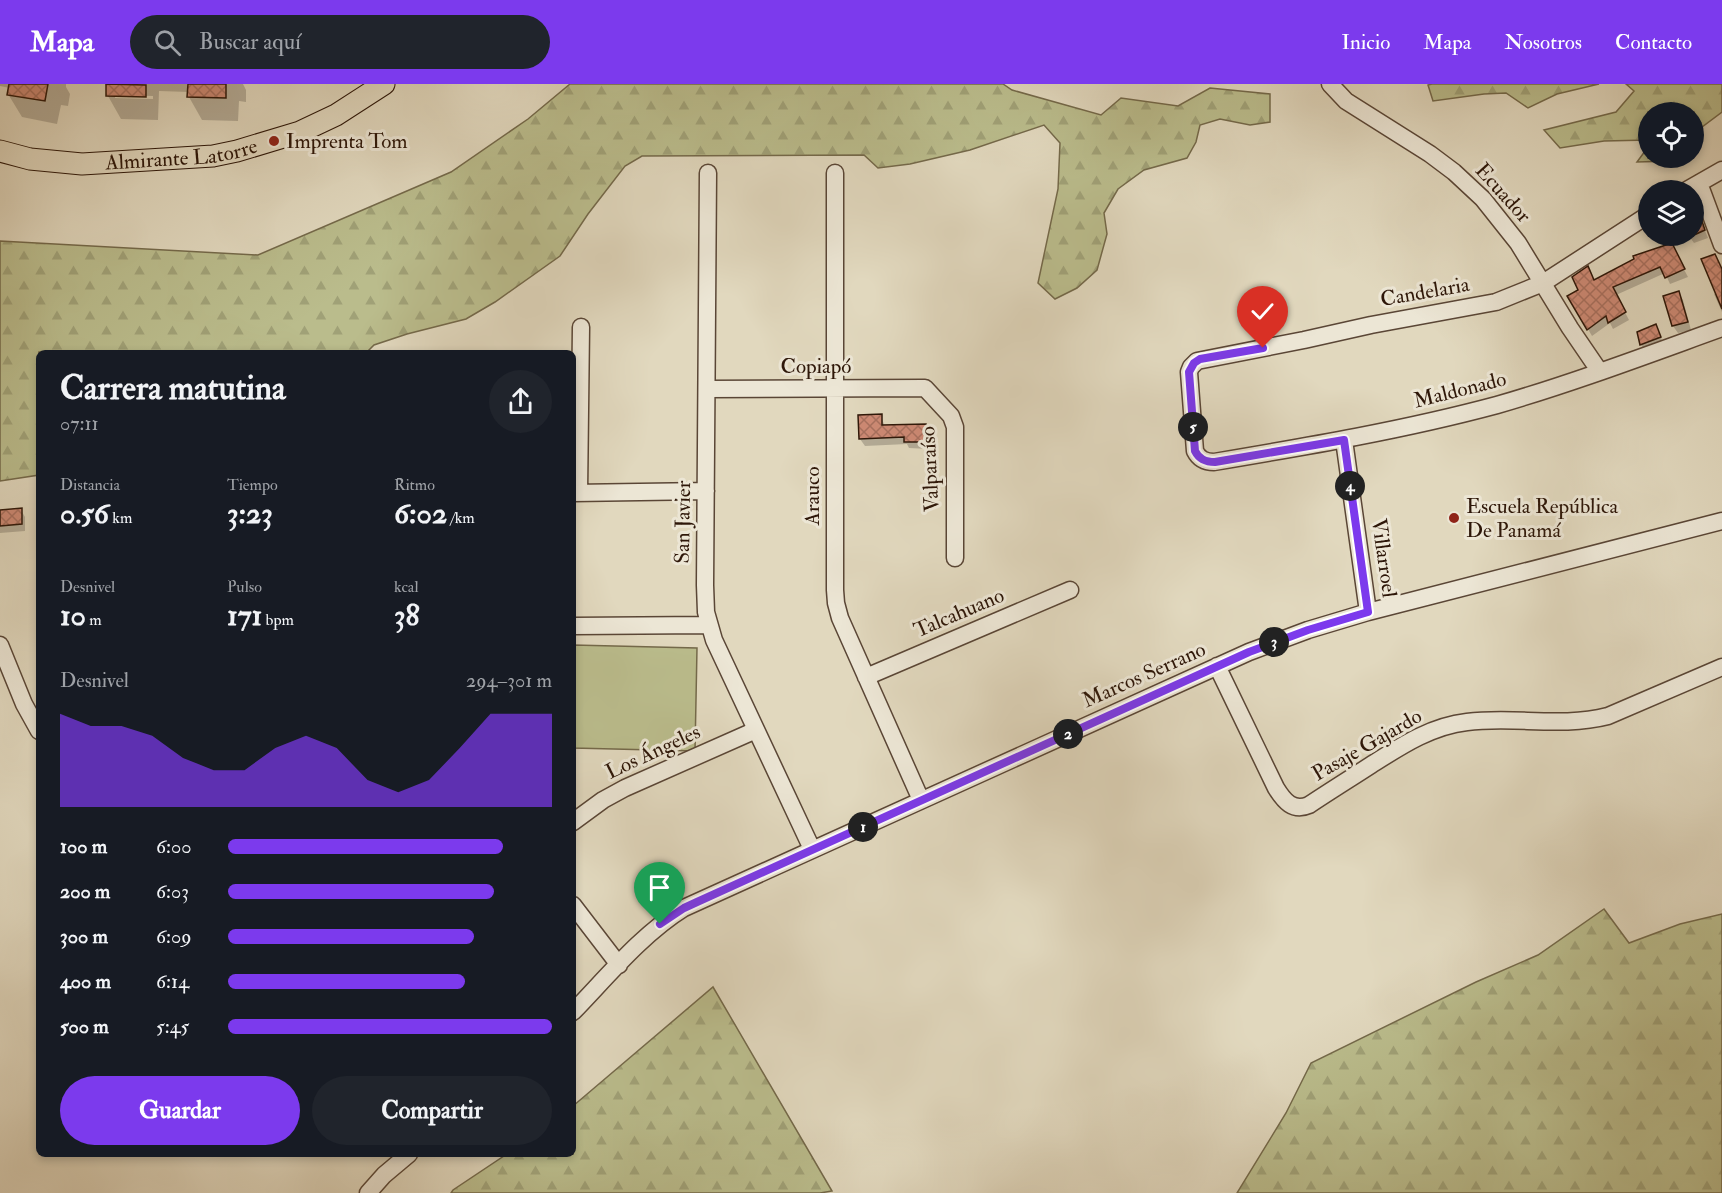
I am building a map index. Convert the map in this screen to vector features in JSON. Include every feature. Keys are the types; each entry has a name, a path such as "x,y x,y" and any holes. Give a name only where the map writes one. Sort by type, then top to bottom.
{"main road":[{"name":"Almirante Latorre","path":"0,152 30,159 82,164 213,156 300,132 336,115 379,86"}],"street":[{"name":"Ecuador","path":"1330,84 1346,100 1430,154 1476,192 1504,223 1600,372"},
{"path":"1704,181 1722,170"},
{"name":"San Javier","path":"708,173 705,598 709,625 812,849"},
{"name":"Arauco","path":"836,173 835,597 840,618 921,800"},
{"path":"1704,209 1722,245"},
{"name":"Candelaria","path":"1201,458 1197,455 1194,446 1189,372 1191,366 1200,359 1513,297 1542,283 1638,221"},
{"path":"581,327 576,493 706,491"},
{"name":"Maldonado","path":"1201,458 1215,462 1344,440 1467,412 1600,372 1722,328"},
{"name":"Copiapó","path":"706,389 925,387"},
{"name":"Valparaíso","path":"925,387 951,416 955,427 955,558"},
{"name":"Villarroel","path":"1344,440 1368,612"},
{"name":"Marcos Serrano","path":"576,1009 660,924 684,908 1278,640 1368,612 1722,521"},
{"name":"Talcahuano","path":"866,677 1070,590"},
{"path":"576,626 709,625"},
{"path":"0,645 21,697 36,725"},
{"name":"Pasaje Gajardo","path":"1217,666 1276,788 1289,804 1299,807 1309,805 1400,746 1432,730 1478,721 1567,723 1608,716 1722,667"},
{"name":"Los Ángeles","path":"576,820 603,800 625,788 756,730"},
{"path":"576,909 619,965"},
{"path":"368,1193 384,1175 405,1157"}],"green space":[{"path":"570,84 1003,84 1012,90 1101,115 1121,98 1178,106 1210,88 1270,94 1270,122 1250,125 1220,119 1200,125 1196,142 1187,158 1144,170 1118,189 1104,213 1107,234 1097,270 1077,288 1055,299 1038,283 1058,189 1060,143 1044,125 970,150 910,164 878,168 864,155 642,156 625,166 588,214 560,256 495,302 466,319 407,334 374,345 369,350 36,350 36,475 0,481 0,241 258,255 451,172 528,119"},
{"path":"1599,84 1557,94 1528,108 1506,93 1433,101 1428,85"},
{"path":"1626,84 1722,84 1722,112 1704,126 1704,102 1638,102 1638,140 1604,141 1560,148 1544,130 1616,112 1634,91"},
{"path":"576,645 697,648 695,751 576,748"},
{"path":"1604,909 1629,943 1680,924 1722,914 1722,1193 1237,1193 1286,1113 1311,1063 1476,982 1538,955"},
{"path":"713,987 832,1191 820,1193 451,1193 502,1157 576,1157 576,1103"}],"building":[{"path":"9,84 48,84 45,101 7,95"},
{"path":"106,84 146,85 146,97 106,96"},
{"path":"188,84 226,84 226,98 187,97"},
{"path":"1663,246 1674,246 1685,269 1665,278 1660,267 1613,287 1626,312 1608,323 1606,316 1587,330 1567,296 1578,290 1572,277 1588,266 1594,280 1634,259 1633,256"},
{"path":"1715,254 1722,269 1722,309 1701,259"},
{"path":"1679,291 1688,322 1672,326 1663,296"},
{"path":"1656,324 1661,337 1640,345 1637,332"},
{"path":"882,414 882,425 926,424 926,442 904,442 904,437 859,439 858,415"},
{"path":"22,508 22,524 0,526 0,510"}],"place":[{"name":"Imprenta Tom","path":"274,141"},
{"name":"Escuela República De Panamá","path":"1454,518"}],"route":[{"path":"660,924 684,908 1249,652 1278,640 1368,612 1344,440 1215,462 1205,461 1195,451 1189,372 1191,366 1200,359 1263,348"}]}
